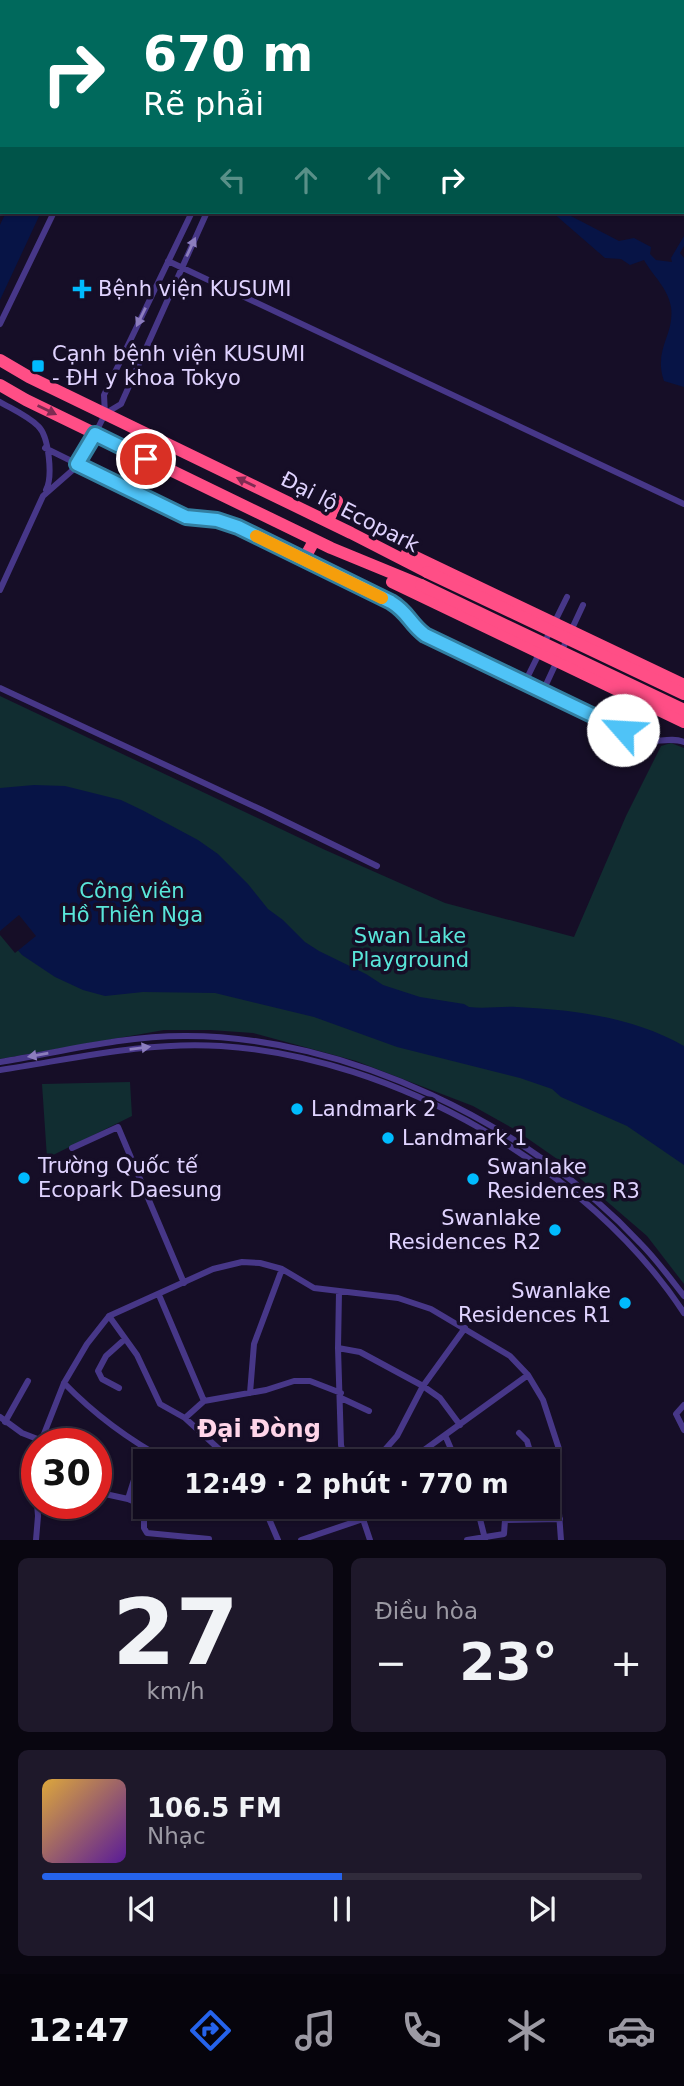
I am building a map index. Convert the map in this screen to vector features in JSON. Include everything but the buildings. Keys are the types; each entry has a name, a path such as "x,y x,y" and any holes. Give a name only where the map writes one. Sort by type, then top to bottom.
{"highway":[{"name":"Đại lộ Ecopark","path":"0,360 29,377 328,521 427,572 684,694"},
{"name":"Đại lộ Ecopark","path":"0,385 314,541 421,585 684,710"},
{"path":"328,521 337,501"},
{"path":"351,533 372,536 684,685"},
{"path":"303,561 314,541"},
{"path":"331,548 355,564 684,722"}],"street":[{"path":"0,324 53,214"},
{"path":"43,496 77,464 95,434 105,414 104,396 191,214"},
{"path":"105,414 121,404 206,214"},
{"path":"168,261 684,504"},
{"path":"0,402 37,424 43,431 51,466 51,477 0,590"},
{"path":"46,448 186,517 217,520 238,527 405,610 414,626 425,635 646,741 659,742 676,738 684,742"},
{"path":"526,682 567,597"},
{"path":"543,691 583,605"},
{"path":"0,688 377,866"},
{"path":"0,1070 153,1037 291,1048 339,1059 517,1141 641,1243 684,1296"},
{"path":"0,1062 91,1050"},
{"path":"72,1148 118,1127 184,1283"},
{"path":"578,1191 636,1250 684,1313"},
{"path":"46,1428 64,1383 87,1344 109,1316 213,1269 242,1262 260,1263 282,1269 314,1289 398,1298 431,1309 465,1328 510,1356 528,1375 543,1400 559,1449"},
{"path":"250,1393 254,1344 282,1269"},
{"path":"655,1274 662,1269"},
{"path":"339,1292 342,1449"},
{"path":"159,1294 204,1401"},
{"path":"109,1316 136,1355 160,1404 185,1418 219,1449"},
{"path":"386,1449 397,1436 423,1386 465,1328"},
{"path":"119,1388 102,1379 98,1371 106,1356 125,1339"},
{"path":"338,1348 360,1352 423,1386 440,1398 460,1424"},
{"path":"426,1449 528,1375"},
{"path":"21,1432 3,1420 28,1381"},
{"path":"185,1418 204,1401 250,1393 294,1381 310,1381 369,1410"},
{"path":"64,1383 89,1409 144,1448 128,1499"},
{"path":"684,1405 676,1414 684,1430"},
{"path":"519,1433 527,1441 529,1449"},
{"path":"445,1435 451,1449"},
{"path":"112,1496 144,1506 144,1530 157,1537 209,1539"},
{"path":"36,1540 38,1519"},
{"path":"269,1519 278,1540"},
{"path":"301,1540 363,1519 370,1540"},
{"path":"479,1519 485,1538"},
{"path":"467,1540 504,1534 505,1520 560,1519 561,1540"}],"green space":[{"name":"Công viên Hồ Thiên Nga","path":"0,696 323,849 445,903 574,937 626,816 661,746 671,743 684,748 684,1284 647,1236 560,1161 514,1129 473,1106 356,1061 253,1033 210,1030 164,1030 0,1059"},
{"path":"130,1082 132,1116 47,1158 42,1084"}],"shaded area":[{"path":"5,214 40,214 0,300 0,225"},
{"path":"554,214 569,214 619,241 634,238 651,247 650,254 656,260 672,262 671,258 684,236 684,246 680,253 684,258 684,387 664,381 661,370 662,351 671,317 671,307 664,288 644,260 630,265 621,259 605,258"},
{"path":"65,786 121,800 198,840 218,854 268,909 305,942 383,985 420,997 469,1007 539,1008 603,1017 645,1028 684,1046 684,1165 627,1126 561,1097 552,1089 520,1078 397,1047 314,1017 215,993 143,992 105,996 83,990 55,977 22,955 0,930 0,788"}],"pier":[{"path":"19,915 36,936 15,953 0,935 0,931"}],"slow traffic":[{"path":"256,536 382,598"}],"place":[{"name":"Bệnh viện KUSUMI","path":"82,289"},
{"name":"Cạnh bệnh viện KUSUMI - ĐH y khoa Tokyo","path":"38,366"},
{"name":"Landmark 2","path":"297,1109"},
{"name":"Landmark 1","path":"388,1138"},
{"name":"Trường Quốc tế Ecopark Daesung","path":"24,1178"},
{"name":"Swanlake Residences R3","path":"473,1179"},
{"name":"Swanlake Residences R2","path":"555,1230"},
{"name":"Swanlake Residences R1","path":"625,1303"}],"district":[{"name":"Đại Đòng","path":"259,1429"}],"route":[{"path":"146,459 95,434 77,464 186,517 217,520 238,527 405,610 414,626 425,635 623,730"}],"park label":[{"name":"Swan Lake Playground","path":"410,948"}]}
